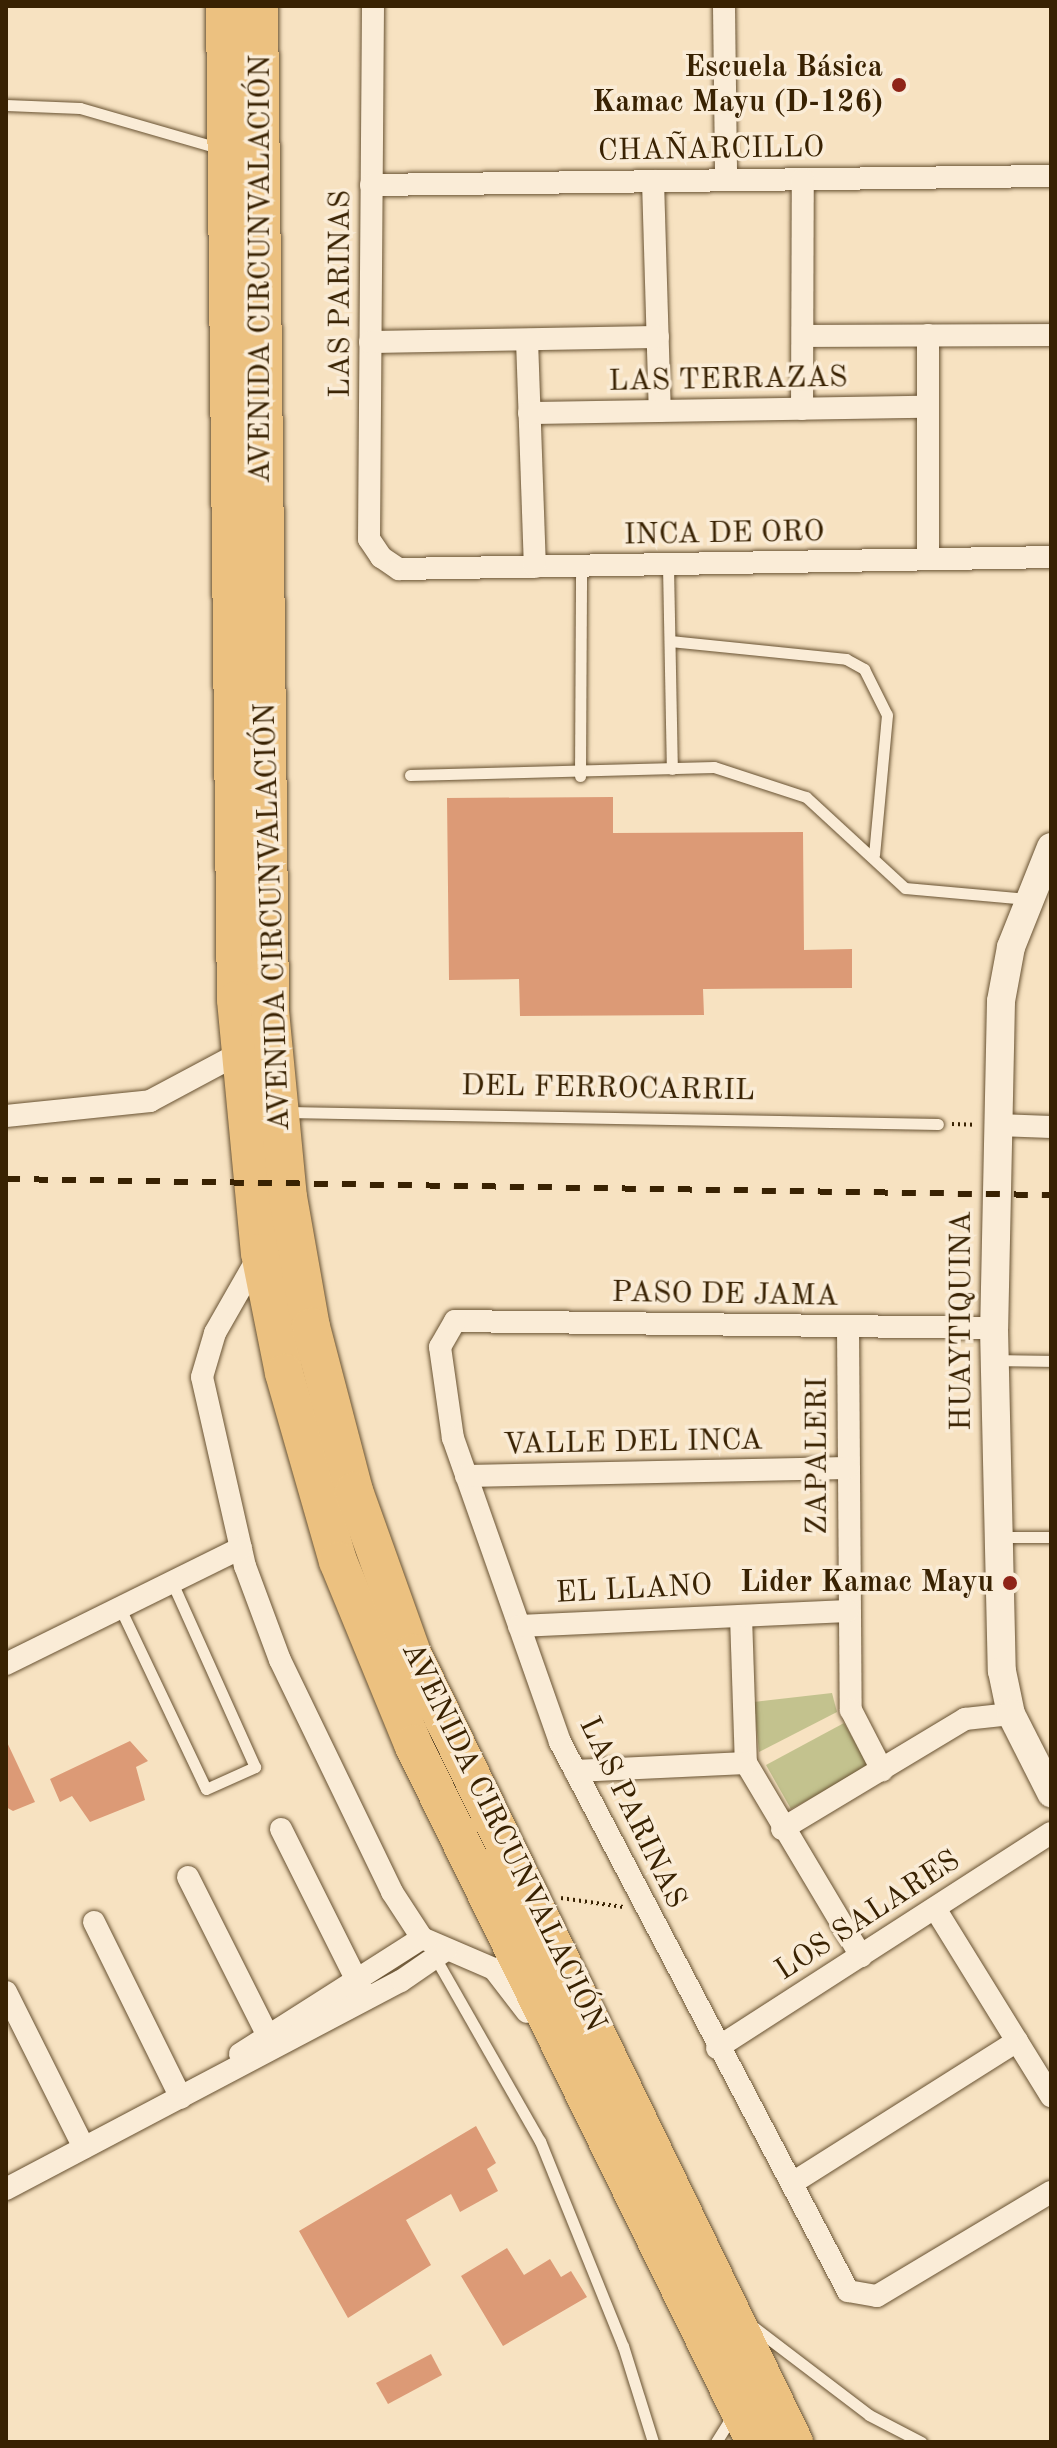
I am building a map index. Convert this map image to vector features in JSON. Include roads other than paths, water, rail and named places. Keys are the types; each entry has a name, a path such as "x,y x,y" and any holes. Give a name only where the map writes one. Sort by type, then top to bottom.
{"highway":[{"name":"AVENIDA CIRCUNVALACIÓN","path":"225,6 238,1054 260,1253 299,1433 361,1623 440,1802 755,2442"},
{"name":"AVENIDA CIRCUNVALACIÓN","path":"259,6 266,892 278,1112 324,1383 390,1599 456,1754 794,2442"}],"street":[{"name":"LAS PARINAS","path":"373,6 369,539 399,569"},
{"path":"724,6 726,180"},
{"name":"CHAÑARCILLO","path":"371,185 1051,176"},
{"path":"802,409 803,179"},
{"path":"653,181 660,411"},
{"path":"928,335 928,559"},
{"name":"LAS TERRAZAS","path":"803,336 1051,335"},
{"name":"LAS TERRAZAS","path":"370,342 658,337"},
{"path":"527,340 535,567"},
{"name":"LAS TERRAZAS","path":"529,413 928,407"},
{"name":"INCA DE ORO","path":"399,569 1051,557"},
{"name":"HUAYTIQUINA","path":"1051,847 1029,899 1001,1001 994,1328 995,1536 1011,1714 1051,1793"},
{"path":"6,1116 150,1101 238,1054"},
{"path":"998,1125 1051,1127"},
{"path":"6,2189 181,2098 270,2041 356,1978 422,1938 392,1892 280,1660 241,1548 202,1377 208,1346 260,1253"},
{"name":"LAS PARINAS","path":"455,1321 440,1347 453,1438 519,1626 575,1771 717,2048 794,2182 848,2291 862,2298 877,2296 1051,2192"},
{"name":"PASO DE JAMA","path":"455,1321 994,1328"},
{"name":"ZAPALERI","path":"848,1326 851,1710 882,1770"},
{"name":"VALLE DEL INCA","path":"466,1476 848,1468"},
{"path":"6,1664 241,1548"},
{"name":"EL LLANO","path":"519,1626 848,1611"},
{"path":"741,1616 746,1763 782,1829 861,1956"},
{"path":"782,1829 965,1719 1011,1714"},
{"path":"575,1771 746,1763"},
{"path":"281,1829 366,1999"},
{"name":"LOS SALARES","path":"717,2048 936,1910 1051,1833"},
{"path":"188,1877 270,2041"},
{"path":"936,1910 1051,2096"},
{"path":"94,1922 181,2098"},
{"name":"AVENIDA CIRCUNVALACIÓN","path":"422,1938 441,1955 507,1981 573,2102 609,2142"},
{"path":"270,2041 366,1999 441,1955"},
{"path":"6,1992 84,2148"},
{"path":"794,2182 1017,2041"}],"lane":[{"path":"6,105 80,108 226,150"},
{"path":"580,776 581,566"},
{"path":"668,566 672,769"},
{"path":"670,641 846,659 864,669 887,715 874,854"},
{"path":"410,775 580,776 714,767 772,781 806,797 912,890 1029,899"},
{"name":"DEL FERROCARRIL","path":"278,1112 938,1124"},
{"path":"995,1360 1051,1361"},
{"path":"995,1536 1051,1537"},
{"path":"120,1608 206,1789 255,1767 172,1582"},
{"path":"441,1955 540,2141 623,2346 653,2442"},
{"path":"731,2309 869,2415 921,2442"},
{"path":"716,2442 739,2406"}],"railway":[{"path":"6,1179 1051,1195"}],"place":[{"name":"Escuela Básica Kamac Mayu (D-126)","path":"899,85"},
{"name":"Lider Kamac Mayu","path":"1010,1583"}]}
